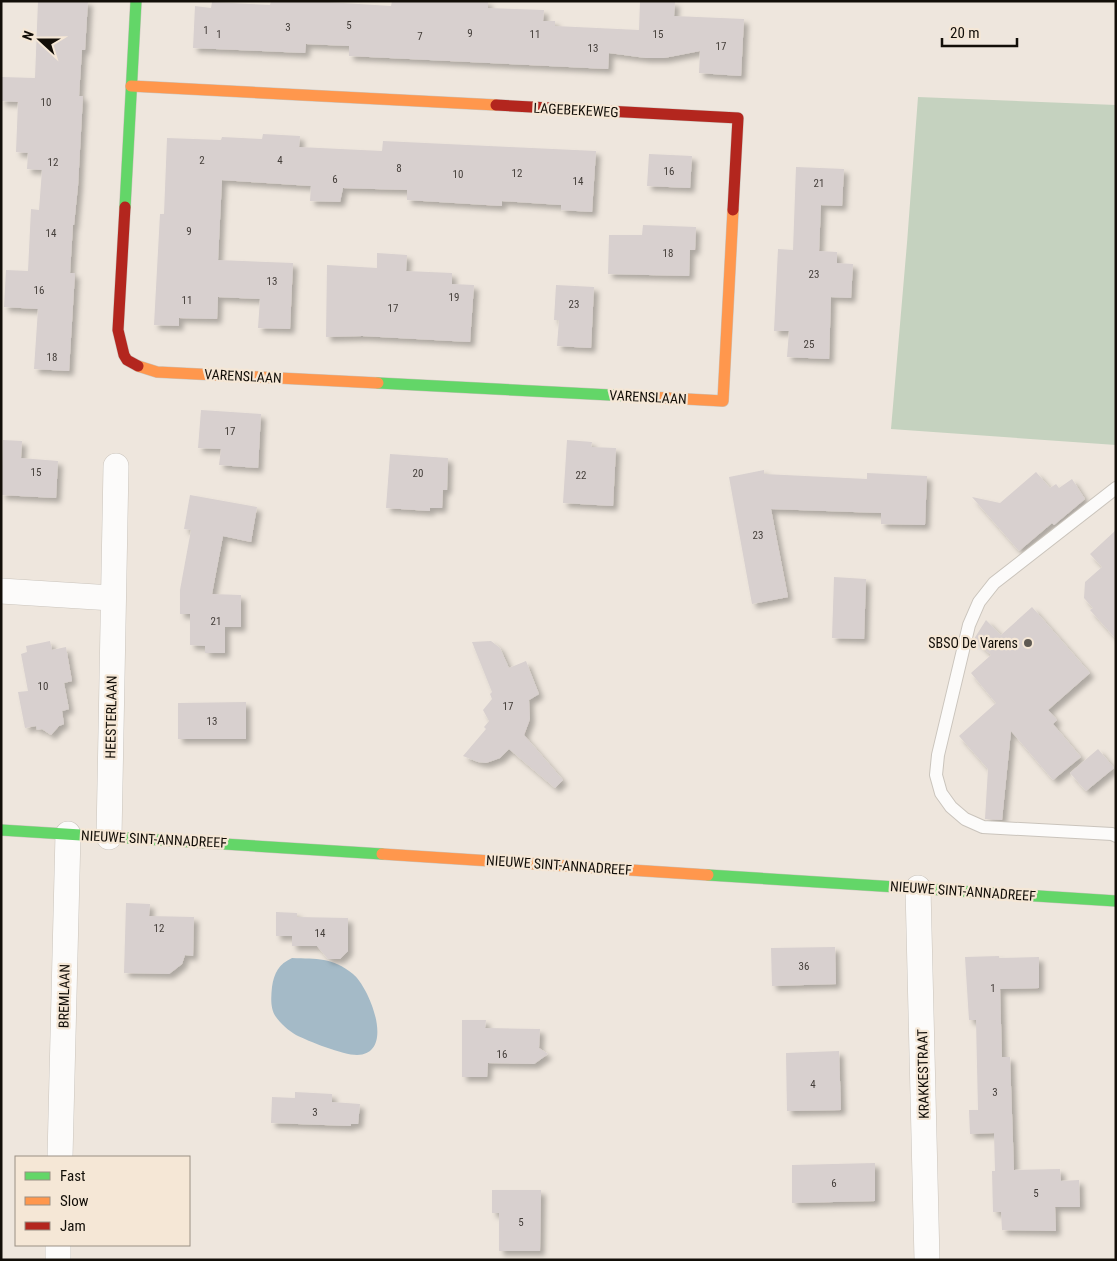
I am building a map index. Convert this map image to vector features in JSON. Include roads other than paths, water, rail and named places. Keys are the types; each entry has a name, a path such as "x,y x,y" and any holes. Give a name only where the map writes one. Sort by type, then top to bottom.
{"street":[{"name":"VARENSLAAN","path":"136,1 118,330 123,356 131,364 156,372 723,401"},
{"name":"LAGEBEKEWEG","path":"131,86 738,118 723,401"},
{"name":"HEESTERLAAN","path":"109,837 112,598 115,567 116,466"},
{"path":"1,591 112,598"},
{"name":"NIEUWE SINT-ANNADREEF","path":"1,830 1116,901"},
{"name":"BREMLAAN","path":"60,1156 68,834"},
{"name":"KRAKKESTRAAT","path":"918,888 927,1260"},
{"path":"58,1246 58,1260"}],"lane":[{"path":"1116,488 994,583 979,602 969,625 938,755 936,775 941,793 951,807 965,819 983,827 1112,834 1116,836"}],"water":[{"path":"292,958 317,959 338,964 360,981 376,1019 377,1033 375,1044 369,1052 357,1055 343,1053 309,1041 296,1035 278,1019 272,1007 273,982 280,966"}],"place":[{"name":"SBSO De Varens","path":"1028,643"}]}
